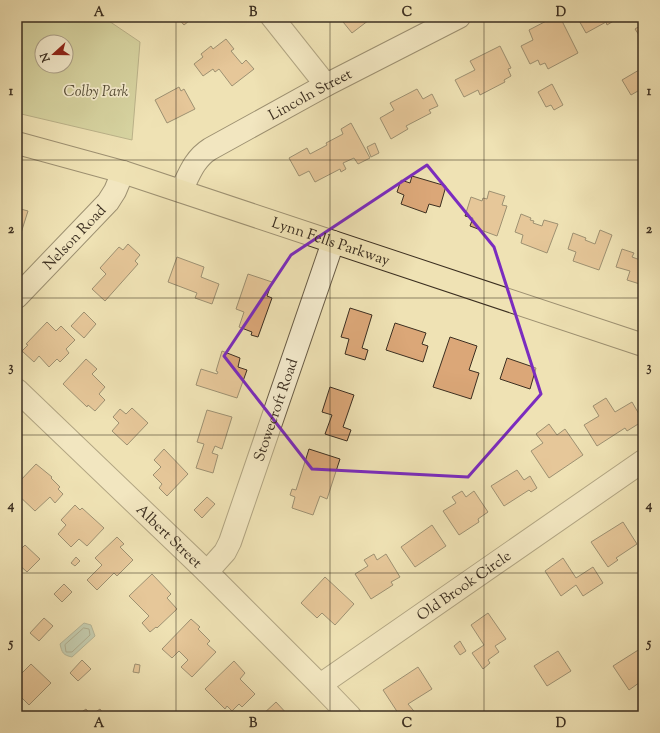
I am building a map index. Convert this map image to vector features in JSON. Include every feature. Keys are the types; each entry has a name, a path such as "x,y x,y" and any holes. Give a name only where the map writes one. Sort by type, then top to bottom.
{"main road":[{"name":"Lynn Fells Parkway","path":"17,143 123,172 643,345"}],"street":[{"path":"272,17 326,85"},
{"name":"Lincoln Street","path":"181,191 194,164 205,152 326,85 459,17"},
{"name":"Nelson Road","path":"17,296 108,202 115,191 123,172"},
{"name":"Stowecroft Road","path":"207,572 224,552 230,542 333,242"},
{"name":"Albert Street","path":"17,390 207,572 320,685"},
{"name":"Old Brook Circle","path":"320,685 643,461"},
{"path":"320,685 350,716"}],"highlighted area":[{"path":"427,165 494,247 541,394 468,477 312,469 224,356 291,255"}],"green space":[{"name":"Colby Park","path":"17,17 103,17 140,42 132,140 17,113"}],"water":[{"path":"84,623 91,625 95,636 72,657 62,652 60,644"}],"building":[{"path":"177,17 194,17 184,25"},
{"path":"339,17 373,17 352,33"},
{"path":"554,17 560,17 578,53 548,69 545,63 540,65 538,60 530,64 521,46 533,40 529,30"},
{"path":"577,17 620,17 607,25 606,22 586,33"},
{"path":"643,24 643,41 635,29"},
{"path":"226,39 234,49 231,51 242,64 246,60 254,69 232,86 219,69 215,72 213,69 203,76 194,64 203,57 201,54 211,46 213,49"},
{"path":"500,46 511,68 508,69 511,76 504,80 505,82 480,95 478,90 464,97 455,80 475,70 470,61"},
{"path":"639,70 643,77 643,88 631,95 622,80"},
{"path":"552,84 563,105 554,110 551,105 546,107 538,92"},
{"path":"179,87 181,91 184,89 195,109 167,123 155,100"},
{"path":"417,89 423,99 432,94 438,106 429,110 431,113 406,126 408,129 391,139 380,118 394,110 390,103"},
{"path":"351,123 370,158 358,164 354,158 343,163 346,169 341,172 340,169 315,182 309,171 299,176 289,158 307,148 310,154 327,145 326,143 343,134 341,129"},
{"path":"375,143 379,153 371,157 367,147"},
{"path":"412,176 446,186 440,207 429,204 426,213 401,204 404,195 397,192 401,180 410,183"},
{"path":"489,191 505,196 502,205 507,206 497,236 470,226 473,218 465,216 471,197 482,201 483,198 487,199"},
{"path":"17,208 28,211 21,233 17,232"},
{"path":"521,214 531,218 530,220 534,221 533,223 542,226 544,220 558,224 547,253 521,243 523,235 515,232"},
{"path":"600,230 612,235 599,270 573,261 576,252 568,249 573,233 586,238 585,240 595,244"},
{"path":"128,244 140,255 135,261 138,264 105,301 92,289 106,274 100,268 119,247 123,250"},
{"path":"622,249 634,253 632,257 643,261 643,285 627,280 630,271 616,267"},
{"path":"177,257 204,267 201,277 219,284 212,304 195,298 197,293 168,282"},
{"path":"248,274 272,282 267,296 272,298 258,337 251,335 252,332 239,327 244,312 236,309"},
{"path":"350,308 372,315 362,348 368,350 365,360 345,354 349,339 341,337"},
{"path":"84,312 96,324 84,338 71,326"},
{"path":"47,322 56,331 61,326 75,340 66,349 69,353 60,362 57,359 49,367 39,356 34,362 22,351 28,345 26,344"},
{"path":"395,323 426,333 422,344 428,346 423,362 386,350"},
{"path":"450,337 477,346 469,370 479,373 471,399 433,387"},
{"path":"222,351 240,358 238,367 247,370 237,398 196,385 201,369 217,374 218,372 216,371"},
{"path":"507,358 536,368 530,389 500,379"},
{"path":"86,359 97,369 92,374 105,387 99,394 105,400 95,411 88,405 87,407 63,384"},
{"path":"330,387 354,395 343,427 351,430 347,441 325,434 332,415 322,412"},
{"path":"606,398 615,412 632,402 643,421 627,431 625,428 597,446 584,425 599,416 593,406"},
{"path":"132,408 148,423 127,445 112,431 119,423 113,417 120,409 126,414"},
{"path":"207,410 232,417 222,449 215,446 212,453 218,455 213,473 196,468 204,444 197,442"},
{"path":"549,424 557,435 565,429 583,455 549,478 531,451 543,443 536,434"},
{"path":"164,449 188,474 167,496 159,488 162,484 153,475 161,467 154,460"},
{"path":"309,449 340,459 327,499 320,496 313,515 292,508 295,497 290,495 292,489 296,490"},
{"path":"17,462 22,467 17,472"},
{"path":"36,464 52,477 51,478 60,487 58,489 63,494 55,503 50,497 35,511 17,494 17,489 22,483 20,481"},
{"path":"517,470 524,480 530,476 537,488 531,492 529,490 504,506 491,486"},
{"path":"462,491 466,497 474,491 488,512 478,519 479,522 459,535 443,511 456,503 452,497"},
{"path":"207,497 215,504 202,518 194,510"},
{"path":"75,505 80,510 82,508 104,528 87,546 79,539 71,547 58,534 66,525 61,520"},
{"path":"623,522 637,544 616,558 618,560 608,567 591,542"},
{"path":"432,525 446,546 415,567 401,547"},
{"path":"117,537 124,544 120,547 133,560 117,576 114,573 97,590 87,580 102,565 95,558"},
{"path":"25,545 40,559 27,572 17,563 17,553"},
{"path":"374,554 377,560 386,554 400,577 391,582 393,585 371,599 355,574 368,566 364,560"},
{"path":"76,557 80,561 75,566 71,563"},
{"path":"563,558 576,578 593,567 603,583 583,596 576,585 561,596 545,571"},
{"path":"152,574 171,594 167,598 177,609 157,628 156,627 150,632 142,623 149,616 129,596"},
{"path":"325,577 354,604 335,625 322,613 317,618 301,603"},
{"path":"64,584 72,592 62,602 54,594"},
{"path":"488,613 506,639 495,646 499,652 488,660 490,663 483,669 472,653 484,645 471,625"},
{"path":"44,618 53,626 39,641 30,633"},
{"path":"191,619 200,627 198,629 210,641 207,644 216,652 192,677 181,667 188,660 179,651 172,658 162,649"},
{"path":"460,641 466,651 460,655 454,646"},
{"path":"643,647 643,680 629,690 613,666"},
{"path":"558,651 571,671 547,686 534,666"},
{"path":"82,660 91,669 78,681 70,673"},
{"path":"234,661 245,673 240,679 255,694 242,707 239,704 232,711 227,706 225,709 205,689"},
{"path":"31,664 51,683 29,705 17,693 17,678"},
{"path":"135,664 140,665 139,673 133,672"},
{"path":"418,667 432,689 408,704 418,716 400,716 383,690"},
{"path":"276,702 289,716 261,716"},
{"path":"86,709 91,715 100,709 105,716 76,716"},
{"path":"462,712 464,716 456,716"}]}
